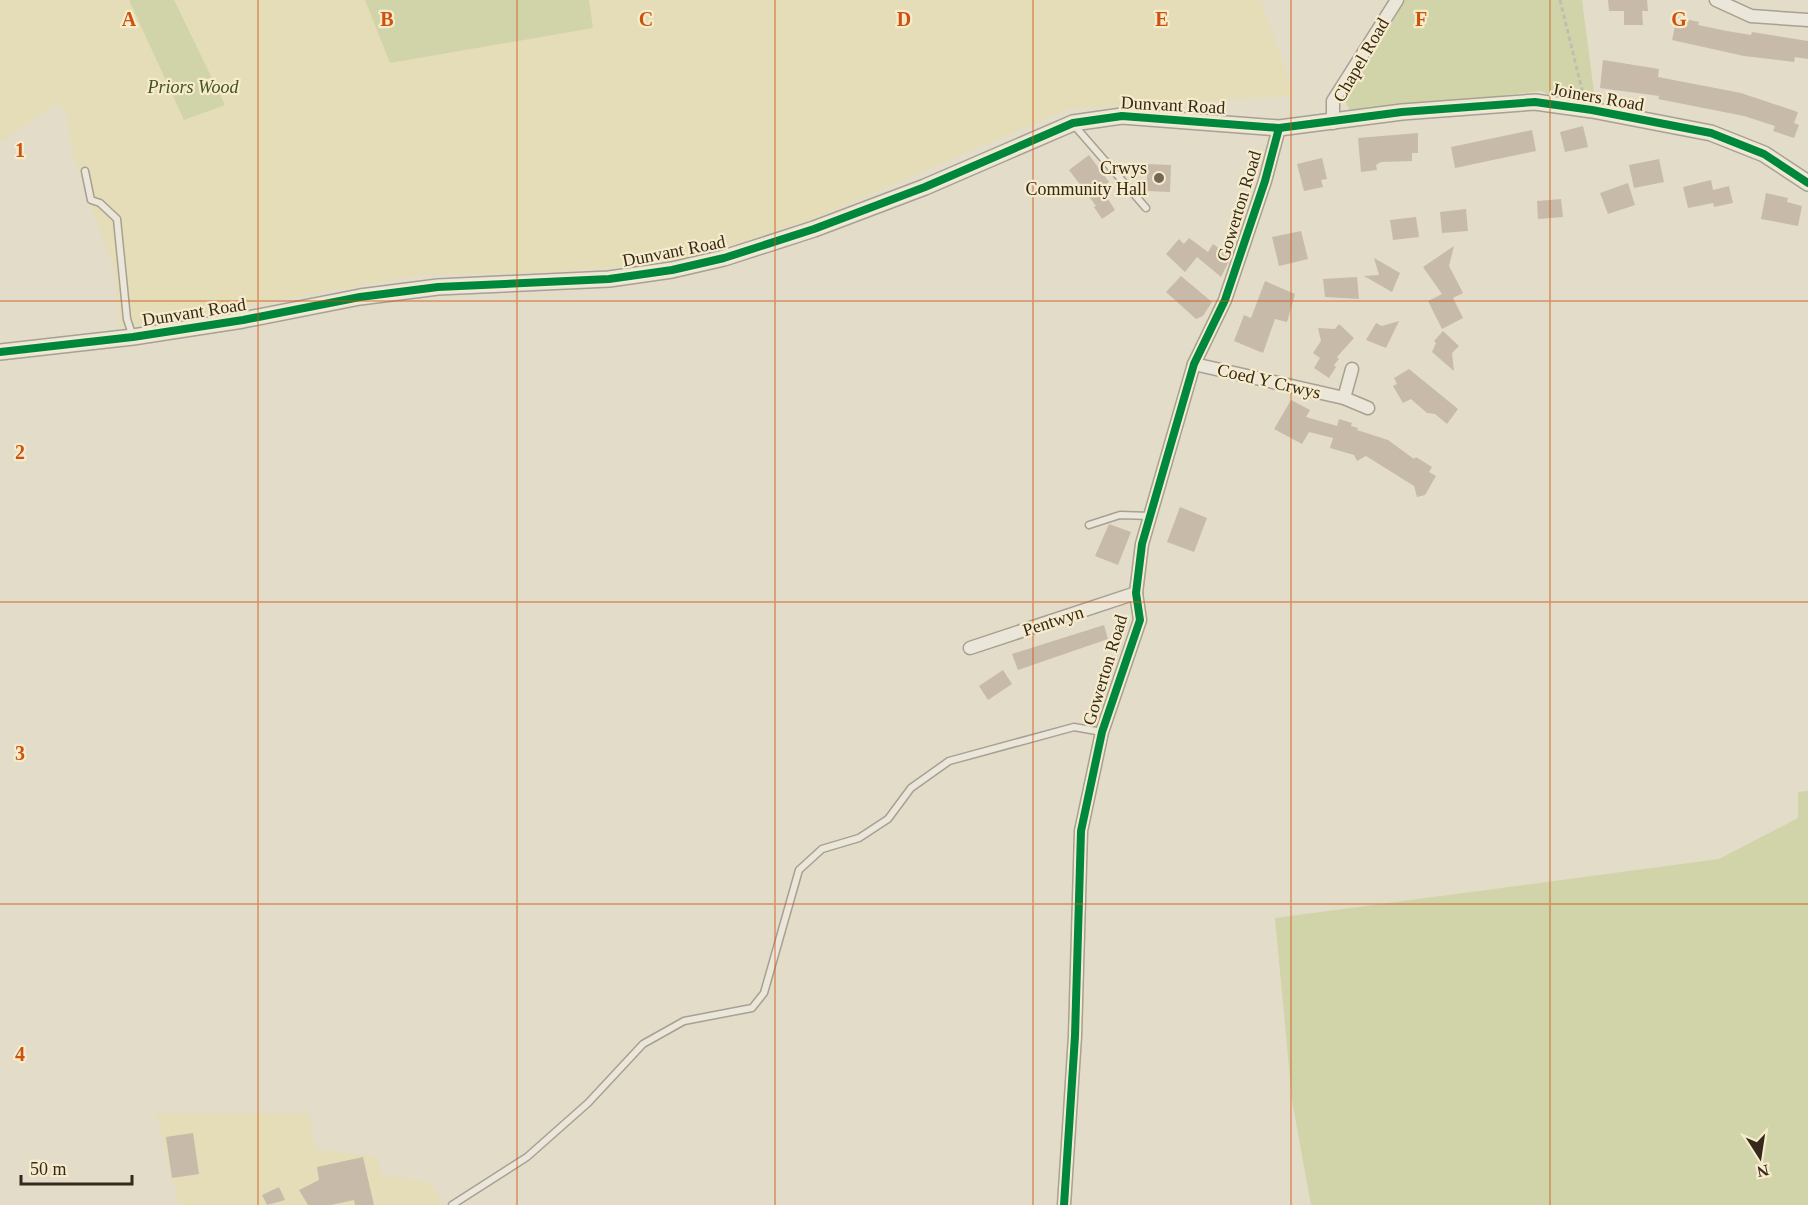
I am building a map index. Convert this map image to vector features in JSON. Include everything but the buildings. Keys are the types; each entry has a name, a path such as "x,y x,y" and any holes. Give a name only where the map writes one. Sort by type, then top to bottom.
{"street":[{"name":"Chapel Road","path":"1333,123 1333,101 1397,0"},
{"path":"1716,0 1751,16 1808,20"},
{"name":"Joiners Road","path":"1333,123 1402,112 1535,102 1587,109 1711,134 1764,154 1808,183"},
{"name":"Dunvant Road","path":"0,351 133,337 360,297 438,287 609,279 672,270 724,258 814,229 946,178 1072,123 1122,116 1279,128 1333,123"},
{"name":"Gowerton Road","path":"1064,1205 1076,1036 1081,831 1102,732 1140,620 1137,593 1142,544 1194,364 1225,300 1265,181 1279,128"},
{"name":"Coed Y Crwys","path":"1194,364 1344,398 1368,408"},
{"name":"Coed Y Crwys","path":"1344,398 1352,369"},
{"name":"Pentwyn","path":"970,648 1137,593"}],"lane":[{"path":"1072,123 1146,208"},
{"path":"85,171 91,200 100,203 117,219 126,312 133,337"},
{"path":"1089,525 1120,515 1150,516"},
{"path":"452,1205 527,1157 588,1103 643,1044 684,1021 752,1008 764,993 799,870 822,849 859,838 888,819 910,788 949,762 1074,727 1102,732"}],"path":[{"path":"1560,0 1587,109"}],"shaded area":[{"path":"0,0 129,0 185,120 224,104 174,0 365,0 391,63 592,28 589,0 1261,0 1294,96 1067,109 810,220 670,263 548,272 420,275 120,327 115,272 74,158 66,113 56,103 0,143"},
{"path":"157,1113 309,1113 315,1149 376,1157 382,1175 430,1183 445,1205 179,1205"}],"green space":[{"name":"Priors Wood","path":"129,0 174,0 225,105 184,120"},
{"path":"365,0 589,0 593,28 390,63"},
{"path":"1405,0 1582,0 1594,92 1592,101 1588,103 1557,99 1541,91 1351,113 1345,100 1348,90 1375,52"},
{"path":"1808,791 1808,1205 1311,1205 1292,1100 1275,918 1719,859 1798,818 1798,792"}],"cycle path":[{"path":"0,352 133,337 243,320 360,297 438,287 609,279 672,270 724,258 814,229 925,187 1073,123 1122,116 1279,128 1402,112 1535,102 1592,110 1711,133 1764,154 1808,183"},
{"path":"1064,1205 1075,1036 1081,831 1102,732 1140,620 1136,593 1142,544 1194,364 1225,300 1265,181 1279,128"}],"place":[{"name":"Crwys Community Hall","path":"1159,178"}]}
